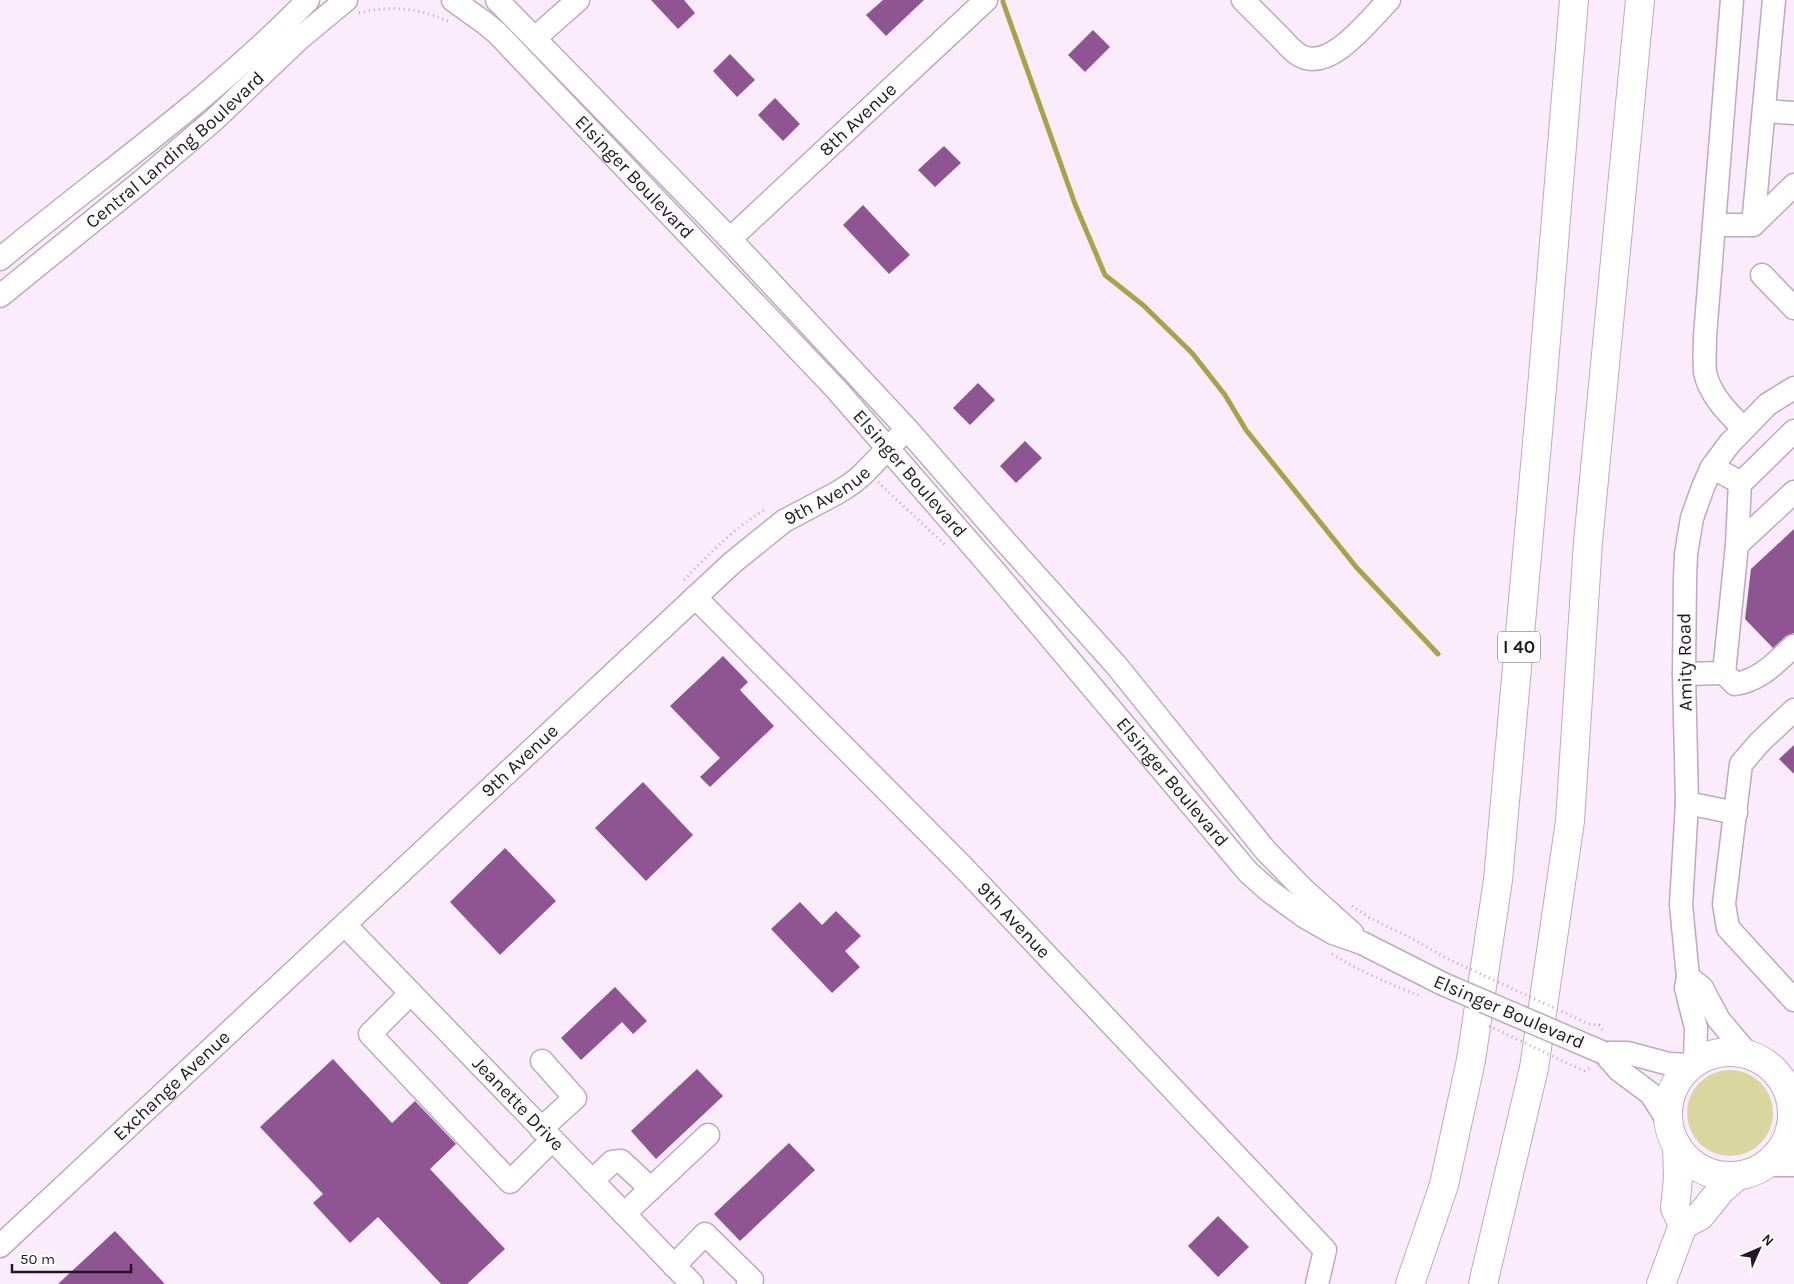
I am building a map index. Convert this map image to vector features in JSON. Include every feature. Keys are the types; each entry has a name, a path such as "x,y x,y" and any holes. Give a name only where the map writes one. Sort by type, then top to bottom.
{"main road":[{"name":"I 40","path":"1410,1284 1444,1185 1471,1060 1498,880 1574,0"},
{"path":"1483,1284 1534,1068 1570,821 1588,542 1640,0"},
{"path":"1672,1133 1684,1156 1695,1165 1707,1172 1721,1176 1737,1176 1753,1172 1766,1165 1778,1155 1785,1146 1792,1124 1794,1109 1783,1081 1773,1068 1759,1058 1747,1053 1723,1052 1703,1056 1692,1062 1674,1086 1670,1097 1672,1133 1678,1178 1676,1208 1683,1225"},
{"path":"1661,1284 1683,1225 1700,1216 1721,1190 1737,1176"}],"street":[{"name":"Central Landing Boulevard","path":"0,259 204,97 308,0"},
{"name":"Elsinger Boulevard","path":"453,0 497,33 837,390 887,450 996,573 1248,872 1268,890 1305,917 1333,933 1362,943 1443,984 1604,1053 1628,1053 1669,1064 1692,1062"},
{"name":"Elsinger Boulevard","path":"497,0 730,239 907,428 1116,665 1266,850 1304,890 1362,943"},
{"path":"536,38 578,0"},
{"name":"8th Avenue","path":"730,239 986,0"},
{"path":"1243,0 1299,55 1310,59 1334,53 1353,37 1389,0"},
{"path":"1732,0 1705,336 1705,373 1715,395 1728,413 1743,428"},
{"path":"1753,225 1774,0"},
{"name":"Central Landing Boulevard","path":"0,296 150,175 215,119 299,39 352,7"},
{"path":"1764,111 1794,114"},
{"path":"1714,225 1753,225 1794,185"},
{"path":"1762,275 1794,308"},
{"name":"Amity Road","path":"1692,1062 1696,1028 1686,988 1688,977 1681,904 1688,804 1684,674 1686,554 1692,518 1712,467 1743,428 1768,404 1794,388"},
{"name":"9th Avenue","path":"345,925 732,562 784,521 837,493 862,476 907,428"},
{"path":"1794,431 1740,482 1737,545 1724,672 1735,684 1748,682 1766,672 1794,646"},
{"path":"1712,467 1740,482"},
{"path":"1737,545 1794,492"},
{"path":"996,573 1013,582 1025,592 1084,658 1116,665"},
{"name":"9th Avenue","path":"695,597 973,878 1325,1250 1317,1284"},
{"path":"1684,674 1724,672"},
{"path":"1794,710 1760,742 1741,764 1724,904 1728,928 1794,1000"},
{"path":"1688,804 1736,814"},
{"name":"Jeanette Drive","path":"345,925 692,1284"},
{"name":"Exchange Avenue","path":"0,1246 345,925"},
{"path":"1688,977 1702,988 1719,1020 1747,1053"},
{"path":"410,993 370,1034 510,1182 575,1098 542,1061"},
{"name":"Elsinger Boulevard","path":"1604,1053 1619,1070 1651,1094 1672,1133"},
{"path":"624,1214 708,1136"},
{"path":"592,1181 612,1162 621,1161 651,1189"},
{"path":"1766,1165 1794,1165"},
{"path":"674,1266 706,1234 752,1280 748,1284"}],"path":[{"path":"352,7 375,9 404,8 433,14 456,24"},
{"path":"879,482 946,546"},
{"path":"1349,904 1370,918 1448,959 1588,1024 1599,1025"},
{"path":"1481,1022 1584,1071"}],"shaded area":[{"path":"1730,1070 1747,1073 1761,1082 1770,1096 1773,1113 1770,1130 1761,1144 1747,1153 1730,1156 1713,1153 1699,1144 1690,1130 1687,1113 1690,1096 1699,1082 1713,1073"}],"building":[{"path":"651,0 684,0 695,13 678,29"},
{"path":"883,0 924,0 886,36 866,15"},
{"path":"1093,30 1110,47 1085,72 1068,55"},
{"path":"730,54 755,80 737,97 713,71"},
{"path":"775,98 800,124 783,141 758,115"},
{"path":"944,146 961,163 935,187 918,170"},
{"path":"863,205 910,255 889,274 843,225"},
{"path":"978,383 995,400 970,425 953,408"},
{"path":"1025,441 1042,458 1016,483 1000,466"},
{"path":"1794,529 1794,633 1786,636 1773,648 1745,619 1751,569"},
{"path":"723,656 748,682 740,690 774,726 710,787 700,777 720,758 670,706"},
{"path":"1794,745 1794,774 1779,759"},
{"path":"643,782 693,835 646,881 595,828"},
{"path":"505,848 556,901 500,955 450,902"},
{"path":"800,902 822,925 836,911 861,936 845,951 860,967 832,993 771,929"},
{"path":"615,987 647,1021 633,1034 622,1022 581,1060 561,1038"},
{"path":"333,1059 392,1123 415,1101 456,1144 430,1169 505,1249 467,1284 441,1284 378,1217 350,1243 313,1203 323,1194 260,1127"},
{"path":"697,1069 723,1096 656,1159 631,1131"},
{"path":"789,1143 815,1170 740,1241 714,1214"},
{"path":"1218,1216 1249,1247 1218,1277 1188,1246"},
{"path":"115,1231 165,1284 58,1284"}],"waterway":[{"path":"1003,2 1075,204 1105,275 1143,305 1192,353 1225,395 1246,430 1357,568 1438,654"}]}
